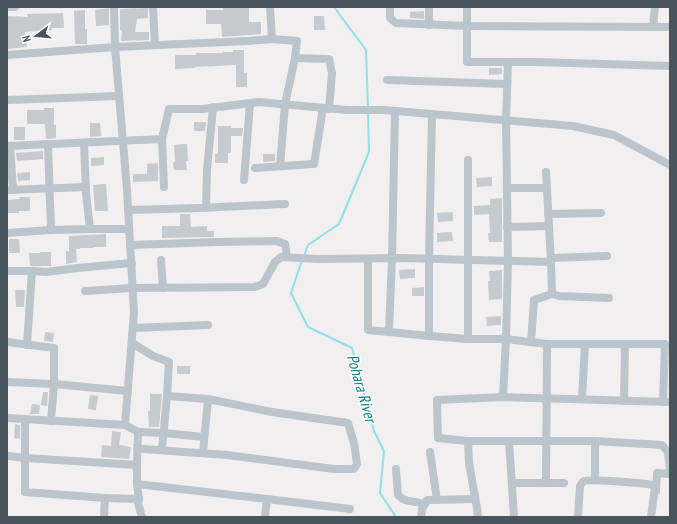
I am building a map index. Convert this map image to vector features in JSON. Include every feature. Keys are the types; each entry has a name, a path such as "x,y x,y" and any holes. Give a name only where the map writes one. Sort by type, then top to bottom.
{"street":[{"path":"7,7 15,7"},
{"path":"114,7 115,47 132,263 134,312 125,425"},
{"path":"153,7 155,45"},
{"path":"270,7 272,39"},
{"path":"390,7 390,18 396,23 467,26 670,27"},
{"path":"429,7 429,25"},
{"path":"467,7 467,62 536,62 670,66"},
{"path":"653,27 655,7"},
{"path":"7,55 115,47 272,39 297,41 295,58 285,104 280,166"},
{"path":"255,168 314,164 332,73 329,59 295,58"},
{"path":"503,398 508,261 506,120 508,62"},
{"path":"387,80 507,84"},
{"path":"7,100 119,96"},
{"path":"164,187 162,139 169,109 213,107 259,102 347,110 384,110 573,126 614,135 670,165"},
{"path":"244,180 250,103"},
{"path":"206,208 207,170 213,107"},
{"path":"389,332 395,111"},
{"path":"429,336 432,114"},
{"path":"86,186 10,190 8,146 162,139"},
{"path":"84,143 90,229"},
{"path":"48,144 51,230"},
{"path":"468,160 468,338"},
{"path":"546,172 552,294"},
{"path":"507,188 547,188"},
{"path":"128,210 286,204"},
{"path":"548,214 602,213"},
{"path":"508,227 549,226"},
{"path":"7,233 51,230 129,229"},
{"path":"130,245 277,241 285,244 289,257"},
{"path":"85,291 133,288 255,286 263,284 275,262 281,257 318,259 392,258 508,261 607,256"},
{"path":"368,259 368,330 429,336 506,339 547,344 668,344 666,402 547,398 437,400 438,438 468,441 595,441 662,445 668,452 670,469 669,474 659,473 656,475 655,517"},
{"path":"162,260 163,288"},
{"path":"7,271 32,270 46,272 132,263"},
{"path":"28,345 32,270"},
{"path":"531,342 534,300 552,294 559,296 609,298"},
{"path":"133,328 208,325"},
{"path":"7,342 54,348 54,384 51,421"},
{"path":"132,343 153,356 169,362 162,450"},
{"path":"546,483 547,344"},
{"path":"582,399 585,344"},
{"path":"624,401 625,344"},
{"path":"7,382 54,384 128,391"},
{"path":"137,450 162,450 227,455 334,469 354,469 357,464 354,443 348,423 272,412 208,399 167,396"},
{"path":"203,453 208,399"},
{"path":"7,418 125,425 138,432 204,437"},
{"path":"25,420 25,492 139,499"},
{"path":"138,432 136,465 139,499 138,503 142,517"},
{"path":"468,441 469,464 476,498 478,517"},
{"path":"509,441 514,517"},
{"path":"595,441 595,480"},
{"path":"430,452 437,500"},
{"path":"7,456 136,465"},
{"path":"396,469 398,495 401,499 425,504"},
{"path":"578,517 580,486 584,481 595,480 653,485 655,487 651,517"},
{"path":"512,484 564,483"},
{"path":"137,484 350,509"},
{"path":"104,517 105,498"},
{"path":"421,517 422,509 427,500 476,498"},
{"path":"265,517 267,499"}],"building":[{"path":"109,8 109,25 96,26 95,10"},
{"path":"148,8 148,18 137,19 135,32 149,32 149,40 121,41 122,30 120,30 120,9"},
{"path":"223,8 249,8 249,22 261,22 261,34 222,37 221,24 206,24 206,10 223,10"},
{"path":"85,10 87,44 75,44 74,11"},
{"path":"424,11 424,19 410,18 410,12"},
{"path":"63,13 64,28 52,28 52,30 25,32 27,47 7,49 7,16 28,17 27,14"},
{"path":"314,16 324,16 325,30 314,30"},
{"path":"233,50 244,50 244,73 247,73 247,87 236,87 236,65 175,69 175,55 223,53 233,52"},
{"path":"489,68 502,68 502,74 489,75"},
{"path":"44,108 54,108 56,138 46,139 45,124 27,124 27,110 44,110"},
{"path":"194,122 206,122 205,131 194,131"},
{"path":"90,123 100,123 101,136 90,137"},
{"path":"218,126 243,128 242,136 231,136 231,153 228,153 228,163 215,163 215,154 218,154"},
{"path":"14,127 25,127 25,140 14,140"},
{"path":"187,144 187,170 174,170 174,145"},
{"path":"43,151 43,159 17,161 16,153"},
{"path":"263,154 275,154 275,161 263,162"},
{"path":"104,157 104,165 91,166 91,158"},
{"path":"158,163 158,181 133,182 133,174 147,174 147,164"},
{"path":"30,172 30,180 18,181 17,173"},
{"path":"492,177 492,186 477,187 476,178"},
{"path":"106,184 108,211 95,211 93,185"},
{"path":"19,197 30,197 30,211 7,213 7,200 20,199"},
{"path":"502,198 502,242 489,242 489,214 474,215 474,206 490,205 490,199"},
{"path":"453,212 453,221 438,222 437,213"},
{"path":"180,214 190,214 191,227 207,226 207,231 214,231 214,237 162,238 162,226 180,226"},
{"path":"452,232 453,241 437,242 437,233"},
{"path":"106,234 106,247 76,249 77,262 66,264 66,251 69,251 69,236"},
{"path":"9,239 19,239 20,253 9,253"},
{"path":"51,252 51,266 30,266 29,253"},
{"path":"415,269 415,278 400,279 399,270"},
{"path":"502,270 502,299 489,300 489,271"},
{"path":"424,287 424,296 412,296 412,288"},
{"path":"15,290 25,290 24,307 16,307"},
{"path":"501,316 501,325 487,326 486,317"},
{"path":"45,332 54,333 53,342 44,341"},
{"path":"177,366 190,366 190,374 177,374"},
{"path":"43,392 48,392 47,406 41,405"},
{"path":"150,394 162,394 159,427 149,427 148,411 150,411"},
{"path":"90,395 98,396 96,410 88,409"},
{"path":"32,404 40,405 39,414 30,414"},
{"path":"15,424 20,425 20,439 14,438"},
{"path":"112,431 121,432 119,445 131,447 129,459 101,457 102,445 111,446"}],"waterway":[{"name":"Pohara River","path":"334,7 366,50 368,108"},
{"name":"Pohara River","path":"304,256 308,245 339,224 369,152 368,112"},
{"name":"Pohara River","path":"302,260 291,293 308,327 352,348 374,431 384,451 380,493 396,517"}]}
